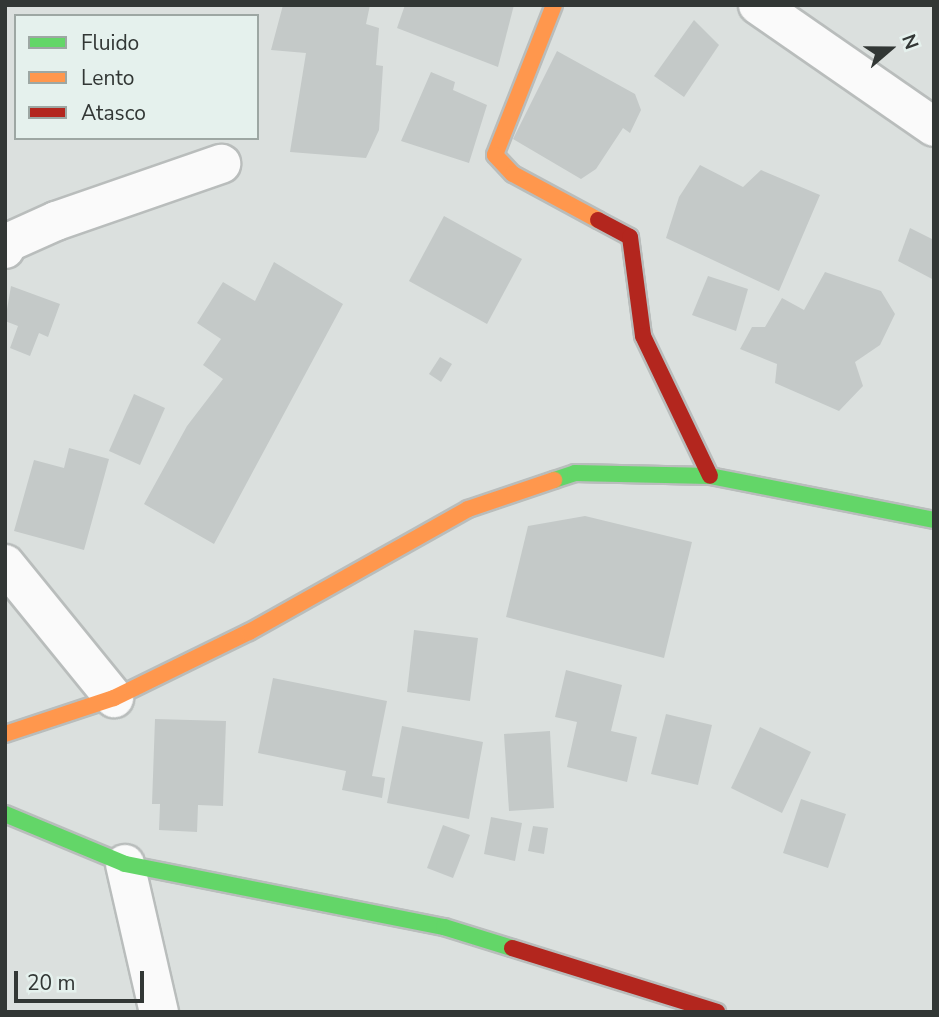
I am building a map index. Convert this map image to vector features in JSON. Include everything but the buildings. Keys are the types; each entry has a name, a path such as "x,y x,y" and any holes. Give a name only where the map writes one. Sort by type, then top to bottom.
{"street":[{"path":"554,5 495,155 513,174 630,237 643,336 710,476"},
{"path":"758,5 934,127"},
{"path":"5,249 7,243 56,221 221,164"},
{"path":"5,734 114,698 249,632 468,509 575,473 710,476 934,520"},
{"path":"5,564 114,698"},
{"path":"5,814 125,864 444,927 717,1012"},
{"path":"125,864 159,1012"}],"traffic: fast":[{"path":"554,480 575,473 710,476 934,520"},
{"path":"5,814 125,864 444,927 512,948"}],"traffic: slow":[{"path":"554,5 495,155 513,174 598,220"},
{"path":"5,734 114,698 249,632 468,509 554,480"}],"traffic: jam":[{"path":"598,220 630,237 643,336 710,476"},
{"path":"512,948 717,1012"}]}
